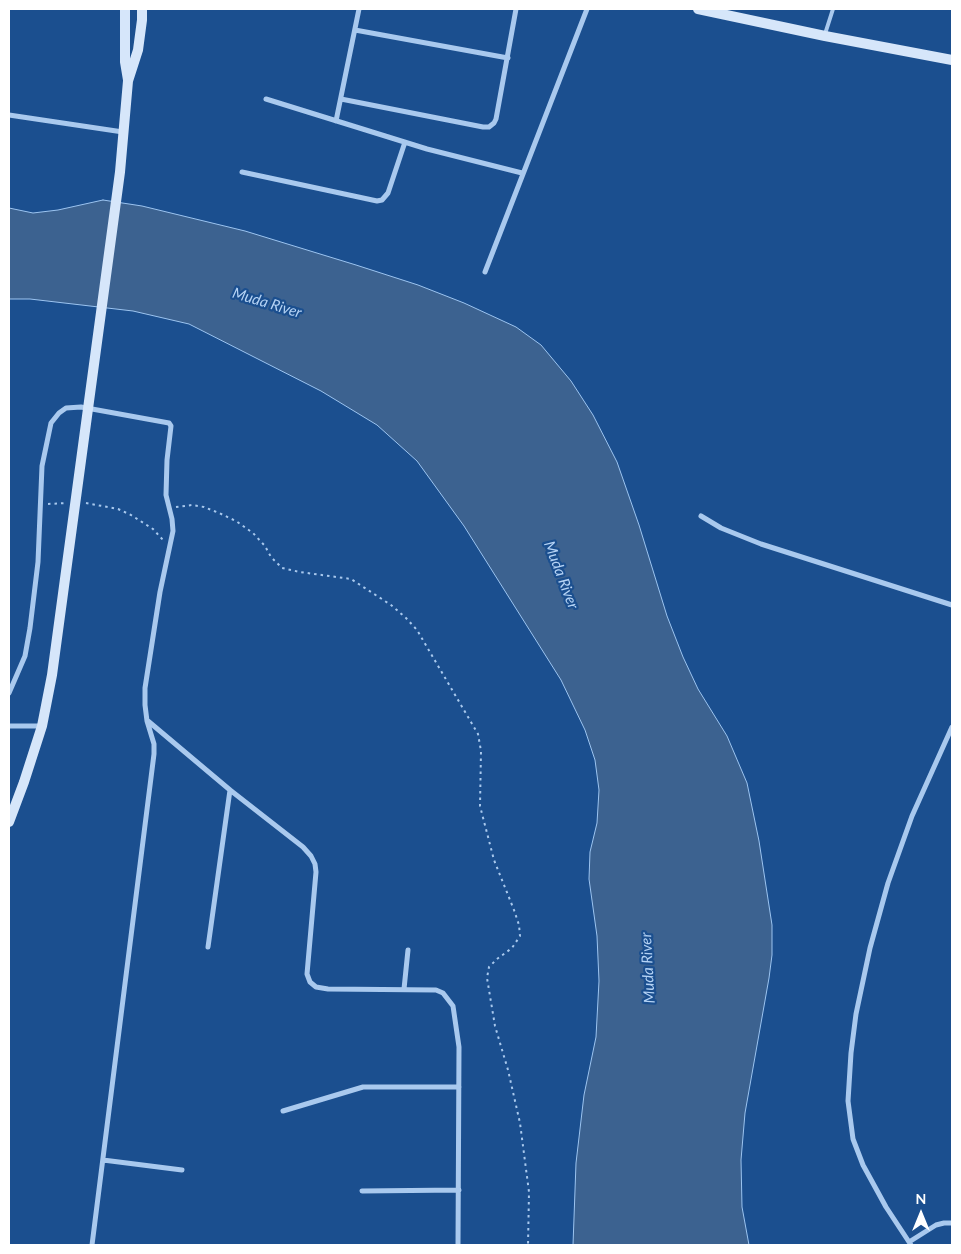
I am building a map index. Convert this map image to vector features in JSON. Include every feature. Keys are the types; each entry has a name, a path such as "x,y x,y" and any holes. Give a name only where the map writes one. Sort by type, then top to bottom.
{"main road":[{"path":"125,9 125,62 128,81"},
{"path":"9,822 42,726 52,675 120,172 128,81 138,50 142,9"},
{"path":"698,9 952,60"}],"street":[{"path":"336,121 359,9"},
{"path":"341,99 489,127 496,119 516,9"},
{"path":"485,272 587,9"},
{"path":"355,30 508,58"},
{"path":"266,99 405,142 522,173"},
{"path":"9,115 123,132"},
{"path":"242,172 377,201 382,200 388,193 405,142"},
{"path":"9,693 25,656 29,635 38,562 42,466 51,423 59,412 66,408 81,407 169,423 165,482 173,531 161,584 145,688 147,721 154,744 154,754 92,1245"},
{"path":"700,516 721,528 761,544 952,605"},
{"path":"147,721 230,790 303,847 311,856 316,872 307,974 310,982 316,987 328,989 404,988 436,990 443,994 453,1006 459,1047 460,1190 458,1245"},
{"path":"9,726 42,726"},
{"path":"952,727 912,816 888,883 870,948 856,1014 848,1101 853,1139 863,1165 886,1207 910,1244 936,1225 944,1222 952,1223"},
{"path":"208,947 230,790"},
{"path":"404,988 408,950"},
{"path":"284,1112 363,1087 459,1087"},
{"path":"103,1160 182,1170"},
{"path":"362,1191 460,1190"}],"lane":[{"path":"825,36 833,9"}],"path":[{"path":"41,504 67,503"},
{"path":"85,503 118,509 131,515 153,529 170,548"},
{"path":"169,509 180,505 192,505 219,513 253,532 276,563 282,568 351,579 391,605 417,630 478,734 481,751 480,806 494,860 519,924 520,936 512,948 489,967 487,978 495,1026 508,1070 520,1123 529,1192 528,1245"}],"water":[{"name":"Muda River","path":"103,200 142,206 245,231 418,285 464,303 516,327 541,345 571,381 593,415 617,462 667,616 683,657 698,689 727,736 747,783 759,841 772,925 772,955 745,1113 741,1160 742,1207 749,1245 573,1245 576,1163 584,1095 596,1037 599,981 597,936 589,879 590,852 597,823 599,790 595,760 585,730 561,680 464,526 417,461 377,425 321,391 189,324 133,311 30,299 9,299 9,208 33,213 58,210"}]}
